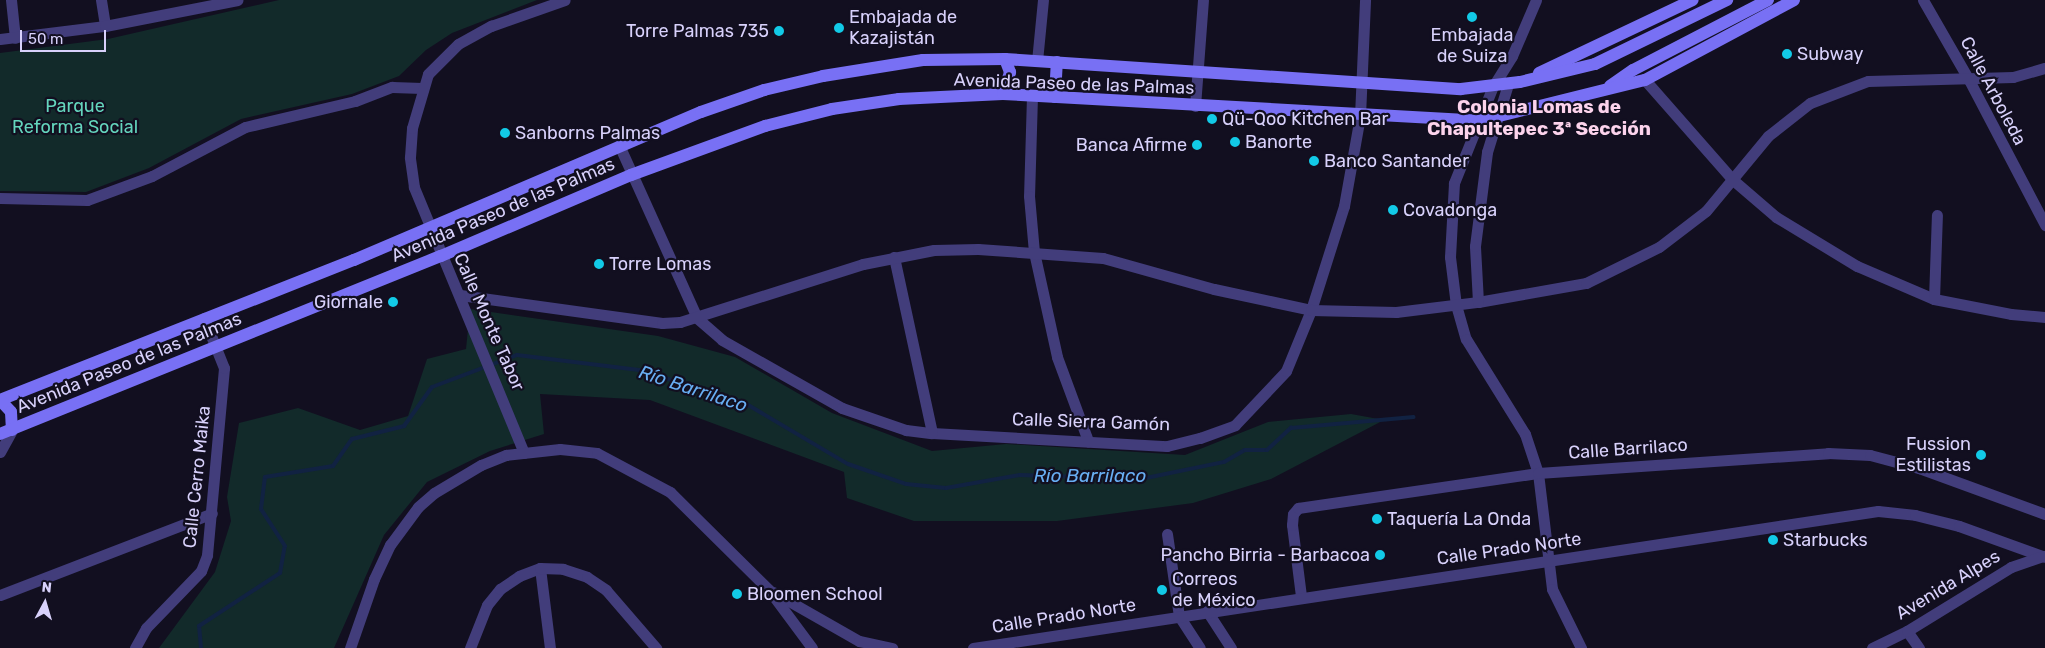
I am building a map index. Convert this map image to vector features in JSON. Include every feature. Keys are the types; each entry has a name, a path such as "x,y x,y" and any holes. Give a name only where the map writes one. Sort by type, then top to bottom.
{"main road":[{"name":"Avenida Paseo de las Palmas","path":"1514,83 1693,0"},
{"name":"Avenida Paseo de las Palmas","path":"0,400 116,356 204,318 429,229 618,145 764,90 823,76 923,60 1005,59 1361,85 1461,89 1514,83 1595,64 1727,0"},
{"name":"Avenida Paseo de las Palmas","path":"1604,90 1633,70 1768,0"},
{"name":"Avenida Paseo de las Palmas","path":"6,432 216,345 441,256 631,175 764,126 832,109 908,98 1003,94 1360,116 1479,121 1500,118 1645,80 1794,0"},
{"path":"1003,94 1008,86 1010,72 1005,59"},
{"path":"1054,97 1057,62"},
{"path":"0,400 12,412 6,432"}],"street":[{"path":"11,0 15,38"},
{"path":"102,0 105,26"},
{"path":"0,39 105,26 188,5 237,0"},
{"name":"Calle Monte Tabor","path":"524,453 507,406 460,295 429,229 414,187 410,157 412,128 422,88 428,74 458,44 491,26 565,0"},
{"path":"1037,61 1043,0"},
{"path":"1195,106 1203,0"},
{"name":"Calle Sierra Gamón","path":"697,318 722,340 842,408 906,430 1167,446 1200,438 1235,425 1286,371 1311,310 1344,206 1360,116 1365,0"},
{"path":"1536,0 1512,56 1493,86 1454,183 1450,258 1456,305 1466,339 1525,434 1538,473 1547,561 1552,589 1581,648"},
{"name":"Calle Arboleda","path":"1922,0 1969,80 2045,226"},
{"path":"460,295 662,323 697,318 801,281 894,257 934,250 1034,252 1103,258 1214,288 1311,310 1396,312 1478,302 1586,283 1659,247 1706,212 1768,136 1810,103 1868,81 1921,77 1969,80 2013,77 2045,68"},
{"path":"1645,80 1733,180 1776,217 1857,266 1934,299 2011,314 2045,317"},
{"path":"1478,302 1476,236 1487,152 1514,83"},
{"path":"0,198 88,200 152,176 245,126 355,101 392,87 422,88"},
{"path":"1032,96 1029,196 1034,252 1057,357 1088,441"},
{"path":"618,145 697,318"},
{"path":"1934,299 1937,215"},
{"path":"894,257 932,433"},
{"name":"Calle Cerro Maika","path":"135,648 146,628 201,571 207,555 224,368 204,318"},
{"path":"0,452 6,432"},
{"path":"350,648 386,554 418,507 434,494 481,465 506,455 560,449 597,453 643,475 670,492 769,590 812,648"},
{"name":"Calle Barrilaco","path":"1301,596 1292,525 1293,514 1298,508 1538,473 1828,453 1870,455 1919,468 2045,514"},
{"name":"Calle Prado Norte","path":"973,648 1301,596 1878,512 1915,515 1959,526 2045,556"},
{"path":"0,595 212,513"},
{"path":"1168,534 1179,616 1200,648"},
{"name":"Avenida Alpes","path":"1872,648 1907,631 2011,567 2045,556"},
{"path":"470,648 486,605 500,589 519,576 540,568 563,569 588,577 606,590 656,648"},
{"path":"540,568 550,648"},
{"path":"769,590 859,641 892,648"},
{"path":"1207,612 1231,648"},
{"path":"1907,631 1919,648"},
{"path":"849,648 859,641"}],"green space":[{"name":"Parque Reforma Social","path":"279,0 537,0 452,33 426,50 399,76 352,94 241,119 149,168 86,192 0,191 0,53 108,39"},
{"path":"470,309 658,336 735,357 832,413 932,451 1006,444 1185,455 1268,422 1351,414 1384,420 1271,479 1193,503 1057,521 914,521 847,498 844,472 650,400 540,394 544,434 490,451 427,482 384,535 334,648 159,648 215,572 231,521 227,497 239,423 298,408 360,430 408,416 427,359 466,349"}],"waterway":[{"name":"Río Barrilaco","path":"201,648 199,626 280,573 285,546 261,509 265,477 333,466 352,439 404,426 432,387 517,355 639,370 743,402 848,464 906,484 946,488 1020,475 1141,479 1224,462 1245,450 1267,450 1291,428 1414,417"}],"place":[{"name":"Embajada de Suiza","path":"1472,17"},
{"name":"Embajada de Kazajistán","path":"839,28"},
{"name":"Torre Palmas 735","path":"779,31"},
{"name":"Subway","path":"1787,54"},
{"name":"Qü-Qoo Kitchen Bar","path":"1212,119"},
{"name":"Sanborns Palmas","path":"505,133"},
{"name":"Banorte","path":"1235,142"},
{"name":"Banca Afirme","path":"1197,145"},
{"name":"Banco Santander","path":"1314,161"},
{"name":"Covadonga","path":"1393,210"},
{"name":"Torre Lomas","path":"599,264"},
{"name":"Giornale","path":"393,302"},
{"name":"Fussion Estilistas","path":"1981,455"},
{"name":"Taquería La Onda","path":"1377,519"},
{"name":"Starbucks","path":"1773,540"},
{"name":"Pancho Birria - Barbacoa","path":"1380,555"},
{"name":"Correos de México","path":"1162,590"},
{"name":"Bloomen School","path":"737,594"}],"district":[{"name":"Colonia Lomas de Chapultepec 3ª Sección","path":"1539,118"}]}
